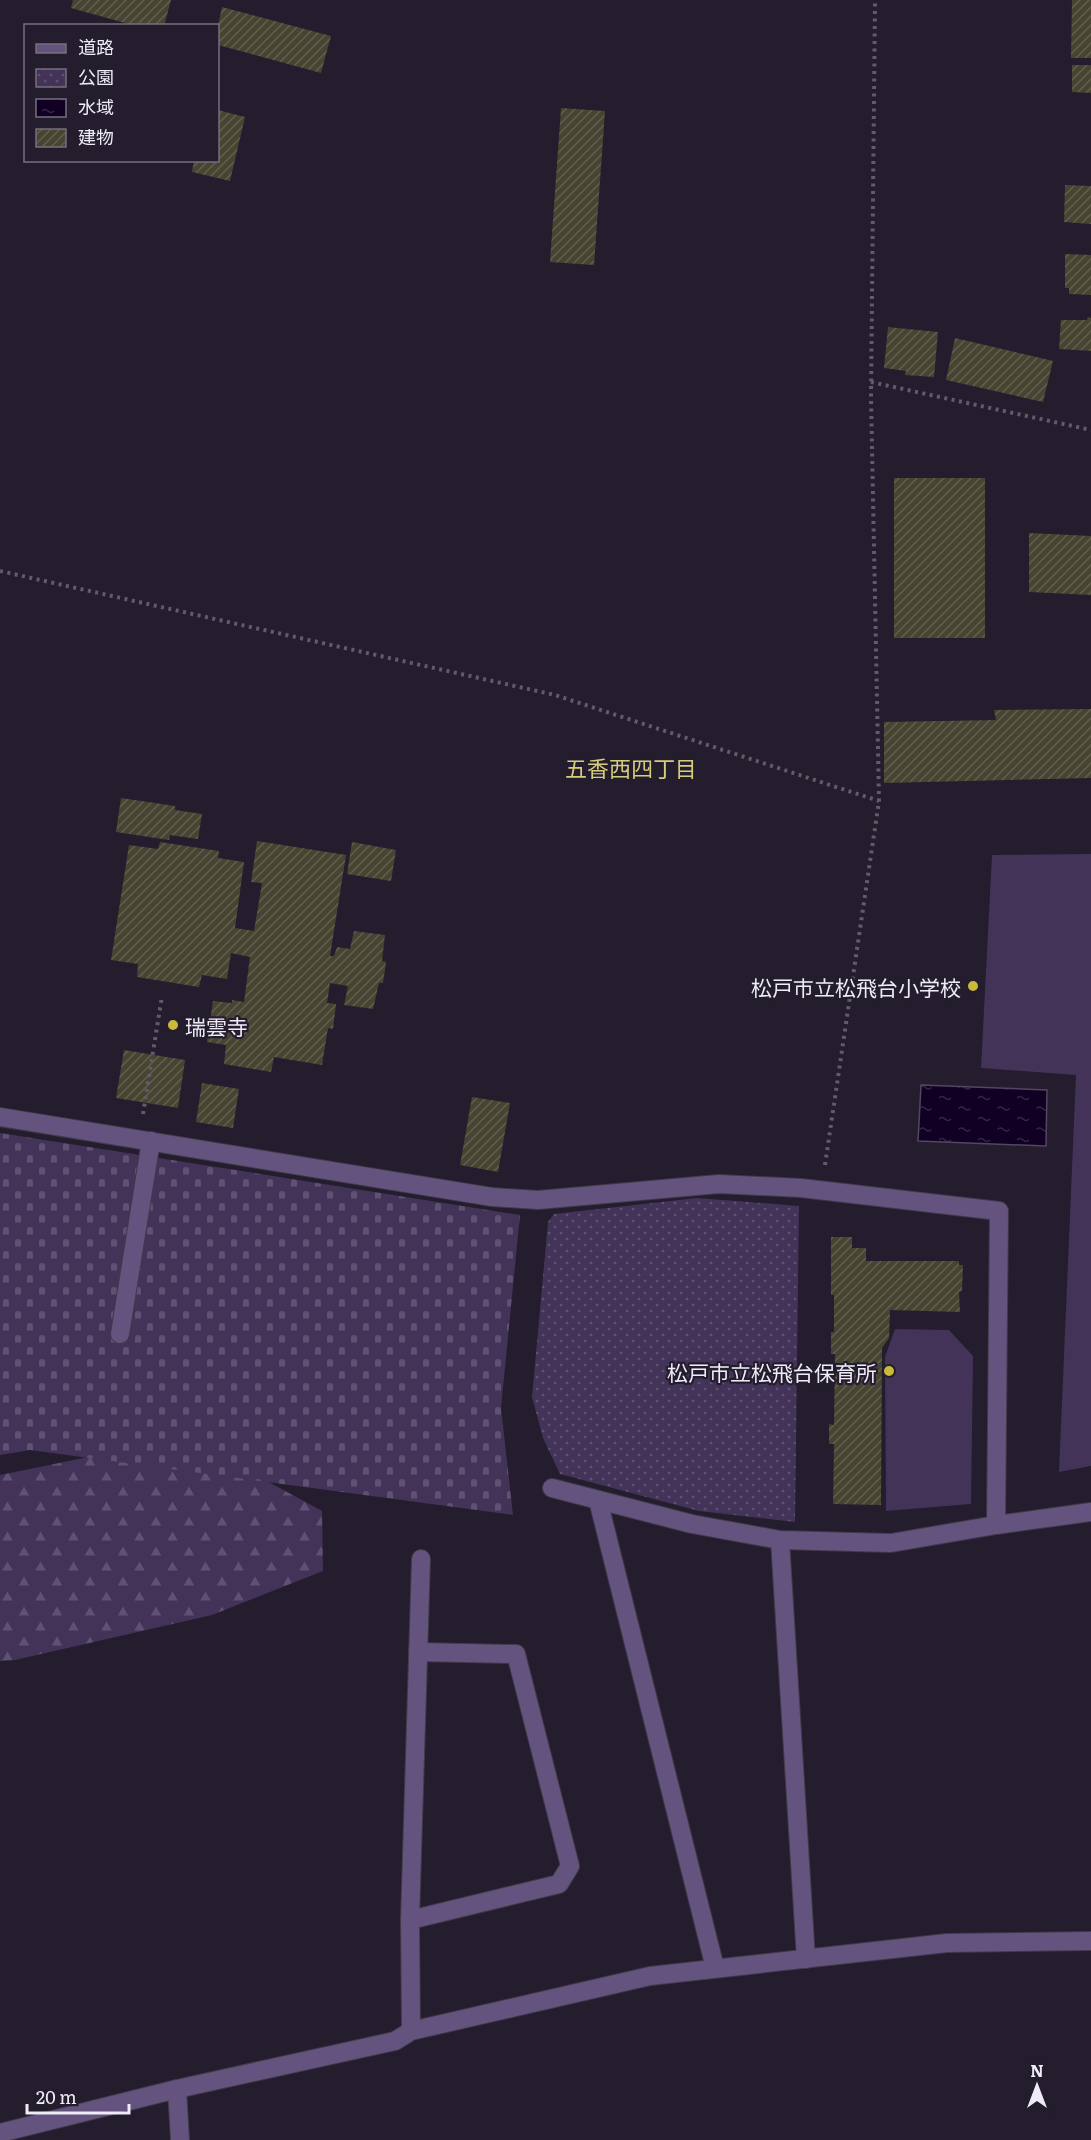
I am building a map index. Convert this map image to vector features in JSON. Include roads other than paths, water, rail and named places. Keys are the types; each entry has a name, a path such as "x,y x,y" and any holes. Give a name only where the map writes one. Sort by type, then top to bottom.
{"street":[{"path":"0,1117 492,1197 538,1200 719,1184 822,1190 999,1211 996,1525"},
{"path":"120,1334 151,1141"},
{"path":"552,1488 692,1524 780,1540 891,1544 996,1525 1091,1512"},
{"path":"598,1500 715,1968"},
{"path":"780,1540 806,1959"},
{"path":"411,2031 410,1920 421,1559"},
{"path":"410,1920 559,1884 570,1866 516,1654 418,1652"},
{"path":"0,2133 24,2134 177,2089 395,2041 411,2031 650,1976 947,1943 1091,1941"},
{"path":"177,2089 180,2140"}],"water":[{"path":"921,1085 1047,1090 1046,1146 918,1141"}],"place":[{"name":"松戸市立松飛台小学校","path":"973,986"},
{"name":"瑞雲寺","path":"173,1025"},
{"name":"松戸市立松飛台保育所","path":"889,1371"}],"district":[{"name":"五香西四丁目","path":"631,767"}]}
